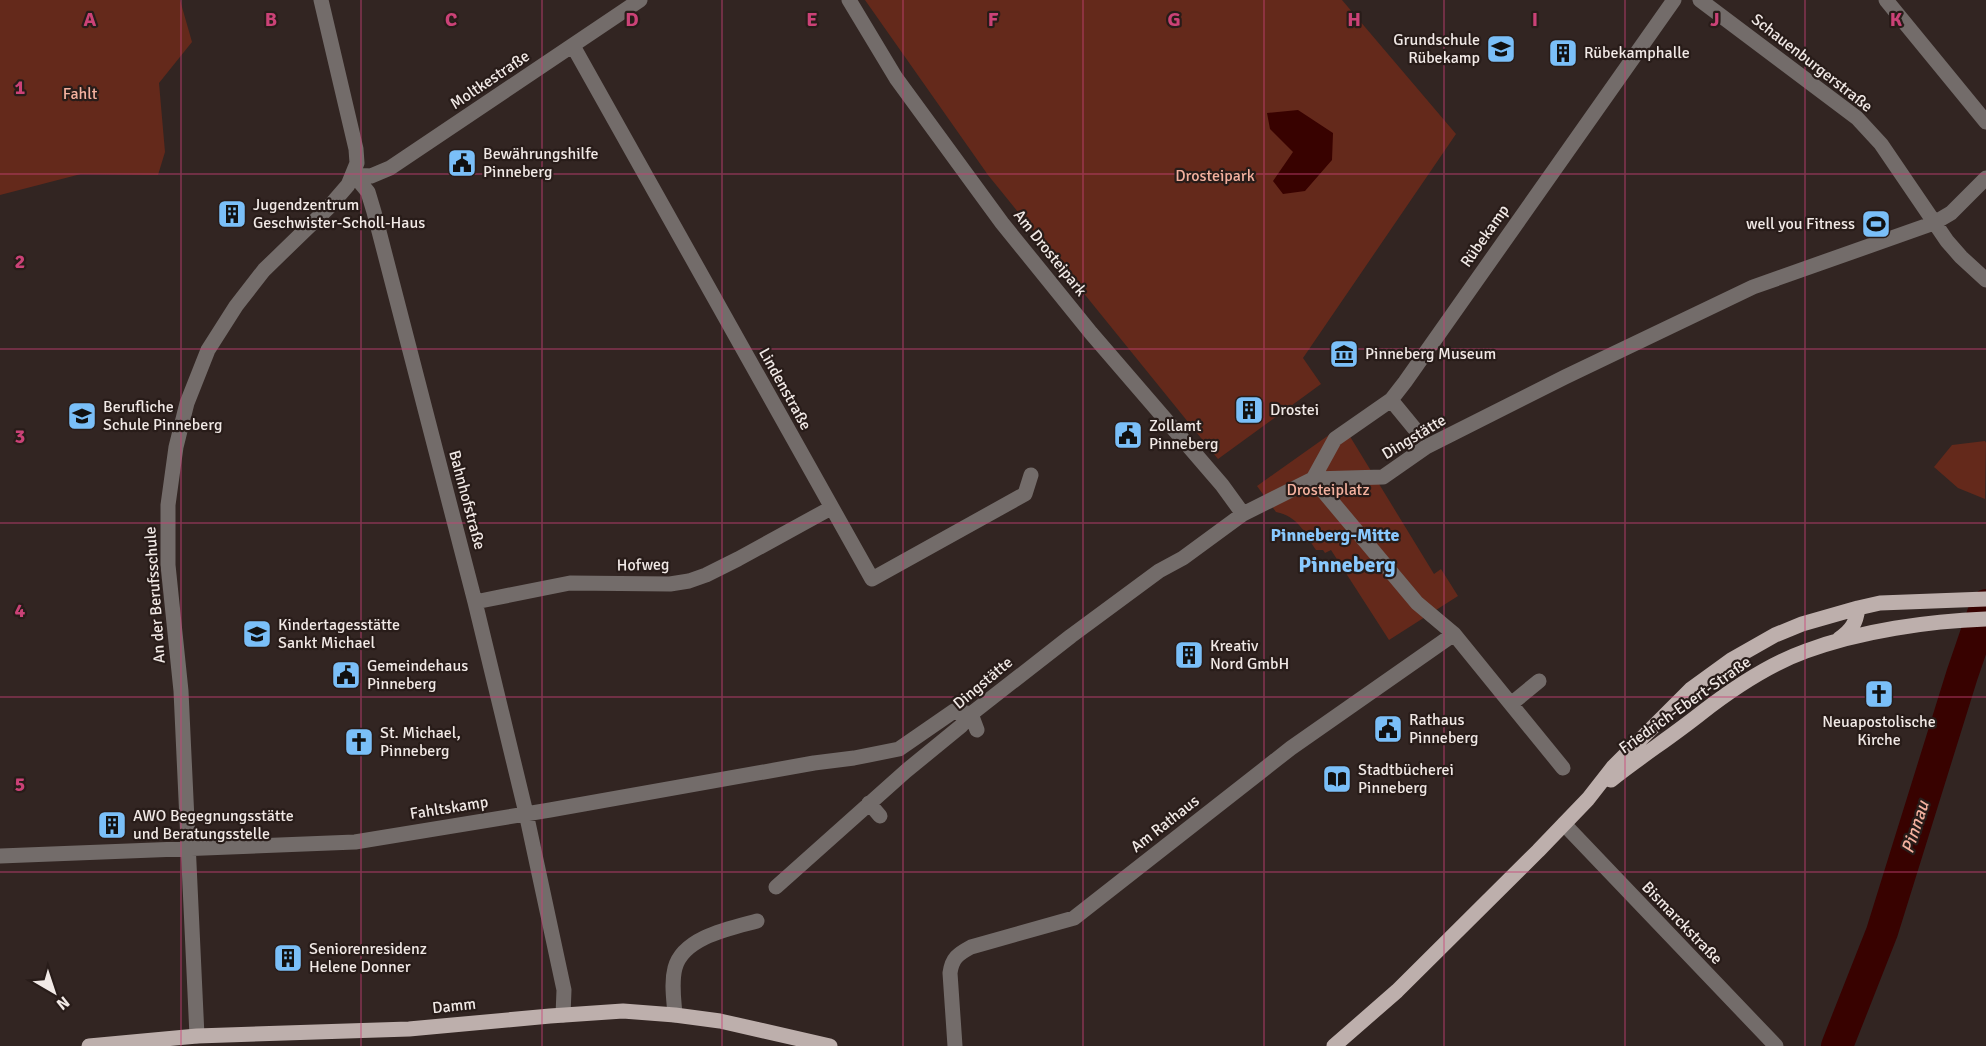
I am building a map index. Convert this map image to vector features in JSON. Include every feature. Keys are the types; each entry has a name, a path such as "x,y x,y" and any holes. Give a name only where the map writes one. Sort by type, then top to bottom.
{"main road":[{"name":"Friedrich-Ebert-Straße","path":"1334,1046 1397,991 1564,824 1588,799 1613,767 1691,689 1731,660 1775,635 1830,615 1858,608 1880,603 1986,599"},
{"path":"1837,641 1851,631 1857,621 1858,608"},
{"name":"Friedrich-Ebert-Straße","path":"1588,799 1687,723 1754,676 1805,651 1837,641 1950,621 1986,619"},
{"path":"1687,723 1683,717 1683,708 1691,689"},
{"name":"Damm","path":"89,1046 197,1036 409,1029 623,1011 675,1015"},
{"path":"675,1015 742,1026 830,1046"}],"street":[{"path":"321,0 356,149 357,163 354,175"},
{"name":"Moltkestraße","path":"354,175 371,176 390,168 640,0"},
{"name":"Am Drosteipark","path":"849,0 896,78 1002,223 1091,333 1222,485 1244,514"},
{"name":"Rübekamp","path":"1313,479 1335,439 1391,400 1674,0"},
{"name":"Schauenburgerstraße","path":"1700,0 1857,118 1881,144 1934,223 1961,257 1986,280"},
{"path":"1886,0 1986,122"},
{"name":"Lindenstraße","path":"573,46 872,579 1025,494 1031,475"},
{"name":"Bahnhofstraße","path":"354,175 368,192 374,212 475,602 526,813 564,990 563,1016"},
{"name":"An der Berufsschule","path":"197,1036 181,691 168,565 168,506 178,436 187,403 208,350 236,306 264,270 342,193 354,175"},
{"name":"Dingstätte","path":"869,803 961,726 971,714 1080,629 1159,571 1183,558 1244,514 1313,479 1383,477 1426,447 1753,287 1934,223 1951,213 1986,178"},
{"path":"1391,400 1416,430 1426,447"},
{"path":"1313,479 1417,603 1454,634 1563,768"},
{"name":"Hofweg","path":"475,602 570,584 670,584 689,581 738,559 831,508"},
{"name":"Am Rathaus","path":"955,1046 950,973 951,962 958,954 971,947 1074,918 1291,748 1454,634"},
{"path":"1511,704 1539,681"},
{"name":"Fahltskamp","path":"899,749 954,711 971,714"},
{"path":"971,714 977,730"},
{"name":"Fahltskamp","path":"0,856 355,842 899,749 931,750"},
{"path":"776,887 869,803 880,816"},
{"name":"Bismarckstraße","path":"1564,824 1776,1046"},
{"path":"675,1015 673,982 675,968 683,953 711,934 757,921"}],"green space":[{"name":"Fahlt","path":"0,0 180,0 192,42 159,83 165,152 158,175 81,174 0,195"},
{"name":"Drosteipark","path":"865,0 1342,0 1456,134 1303,358 1321,384 1218,459 988,175"},
{"name":"Drosteiplatz","path":"1343,425 1434,574 1441,569 1458,596 1389,640 1331,550 1325,553 1323,550 1316,550 1296,521 1276,512 1257,486"},
{"path":"1985,441 1985,499 1958,488 1934,467 1952,445"}],"shaded area":[{"path":"1298,110 1333,133 1332,160 1305,191 1283,194 1273,181 1293,152 1270,129 1267,113"}],"waterway":[{"name":"Pinnau","path":"1837,1046 1882,932 1986,605"}],"place":[{"name":"Grundschule Rübekamp","path":"1501,49"},
{"name":"Rübekamphalle","path":"1563,53"},
{"name":"Bewährungshilfe Pinneberg","path":"462,163"},
{"name":"Jugendzentrum Geschwister-Scholl-Haus","path":"232,214"},
{"name":"well you Fitness","path":"1876,224"},
{"name":"Pinneberg Museum","path":"1344,354"},
{"name":"Drostei","path":"1249,410"},
{"name":"Berufliche Schule Pinneberg","path":"82,416"},
{"name":"Zollamt Pinneberg","path":"1128,435"},
{"name":"Kindertagesstätte Sankt Michael","path":"257,634"},
{"name":"Kreativ Nord GmbH","path":"1189,655"},
{"name":"Gemeindehaus Pinneberg","path":"346,675"},
{"name":"Neuapostolische Kirche","path":"1879,694"},
{"name":"Rathaus Pinneberg","path":"1388,729"},
{"name":"St. Michael, Pinneberg","path":"359,742"},
{"name":"Stadtbücherei Pinneberg","path":"1337,779"},
{"name":"AWO Begegnungsstätte und Beratungsstelle","path":"112,825"},
{"name":"Seniorenresidenz Helene Donner","path":"288,958"}],"district":[{"name":"Pinneberg-Mitte","path":"1335,535"},
{"name":"Pinneberg","path":"1347,564"}]}
